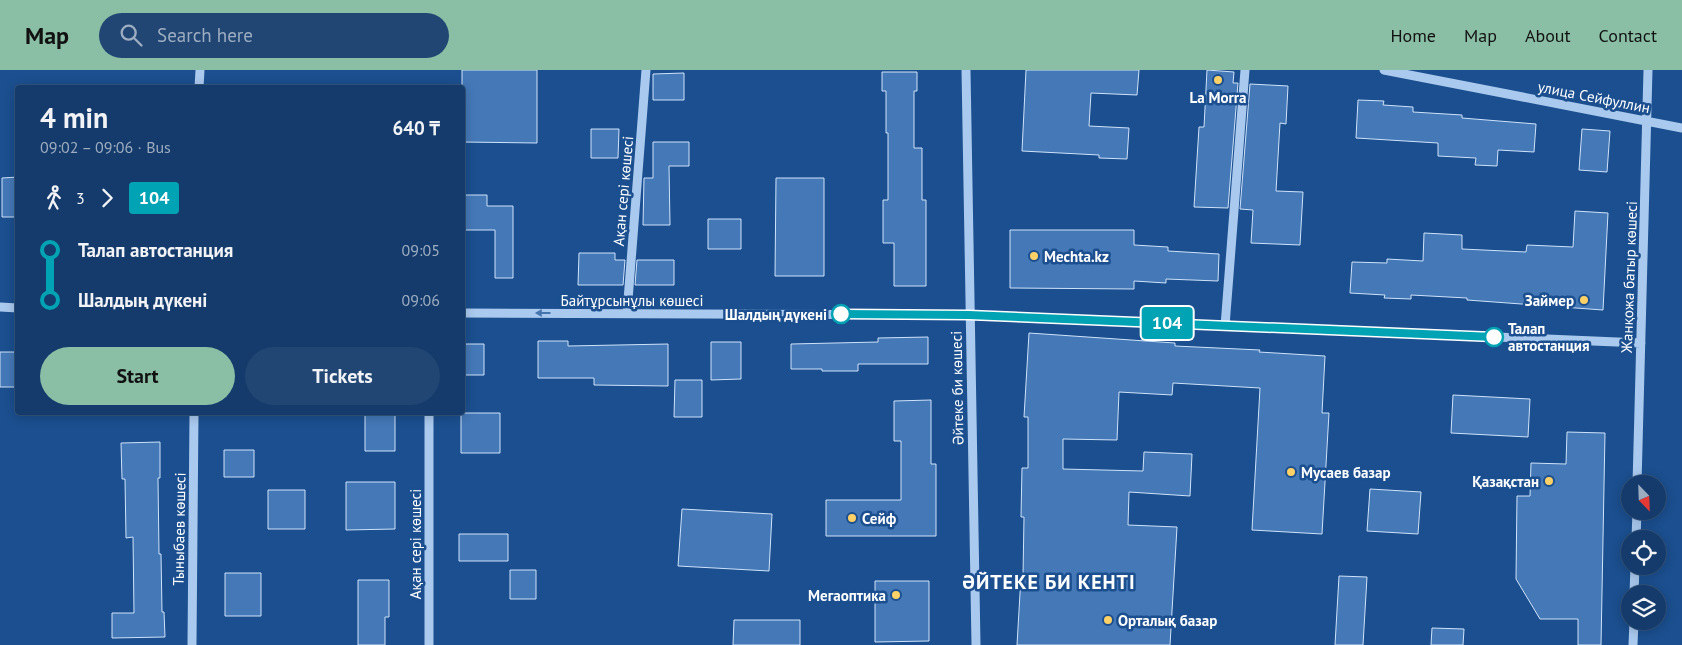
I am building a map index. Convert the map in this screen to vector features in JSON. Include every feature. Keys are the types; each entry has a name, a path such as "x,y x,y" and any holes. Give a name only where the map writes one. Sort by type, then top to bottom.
{"street":[{"path":"199,85 200,70"},
{"name":"Ақан сері көшесі","path":"627,313 646,70"},
{"name":"Әйтеке би көшесі","path":"966,70 976,645"},
{"path":"1225,326 1245,70"},
{"name":"улица Сейфуллин","path":"1384,70 1682,128"},
{"name":"Жанқожа батыр көшесі","path":"1637,475 1648,70"},
{"path":"0,307 15,308"},
{"name":"Байтұрсынұлы көшесі","path":"465,313 969,315 1641,343"},
{"name":"Тыныбаев көшесі","path":"192,645 194,415"},
{"name":"Ақан сері көшесі","path":"429,415 429,645"},
{"path":"1633,645 1634,630"}],"building":[{"path":"462,70 537,70 537,143 465,142 465,85 462,85"},
{"path":"1026,70 1139,70 1137,95 1091,93 1089,126 1129,128 1127,159 1099,158 1099,155 1022,151"},
{"path":"1207,70 1234,72 1233,83 1238,83 1228,208 1194,207 1199,127 1204,127"},
{"path":"882,72 917,72 917,91 914,91 914,148 922,148 922,200 926,200 926,286 894,286 894,243 883,243 883,200 888,200 888,133 886,133 886,91 882,91"},
{"path":"684,73 684,100 653,100 653,74"},
{"path":"1250,84 1288,86 1286,124 1280,123 1276,191 1303,192 1300,245 1251,243 1253,210 1240,209"},
{"path":"1358,100 1384,101 1383,105 1413,107 1413,112 1462,115 1462,118 1536,124 1534,152 1498,150 1497,166 1475,165 1476,158 1438,156 1438,143 1356,138"},
{"path":"591,129 619,129 618,158 591,158"},
{"path":"1582,129 1610,131 1607,172 1579,170"},
{"path":"653,142 689,142 689,166 669,166 670,225 643,225 644,178 653,178"},
{"path":"15,177 15,217 2,217 2,178"},
{"path":"776,178 824,178 824,276 775,276"},
{"path":"465,195 487,195 487,206 513,206 513,278 495,278 495,230 465,230"},
{"path":"1575,211 1608,213 1603,310 1467,300 1467,298 1411,295 1411,299 1384,298 1385,295 1350,293 1352,262 1387,263 1387,259 1423,261 1424,233 1462,235 1462,249 1526,252 1527,245 1573,247"},
{"path":"708,219 741,219 741,249 708,249"},
{"path":"1010,230 1134,230 1134,245 1168,247 1168,251 1219,254 1218,281 1166,279 1166,283 1134,281 1134,289 1010,288"},
{"path":"579,253 615,253 615,260 625,260 623,285 578,285"},
{"path":"637,260 674,260 674,285 635,285"},
{"path":"1029,333 1175,343 1175,346 1260,350 1259,352 1325,356 1322,413 1329,413 1322,534 1252,530 1260,388 1173,383 1172,395 1119,392 1117,440 1063,439 1063,469 1143,471 1144,452 1192,454 1190,496 1129,492 1128,525 1177,527 1170,645 1017,645 1021,576 1023,576 1024,517 1021,517 1022,468 1028,468 1028,417 1024,417"},
{"path":"928,337 928,364 858,364 858,371 791,369 791,344 878,342 878,338"},
{"path":"538,341 568,341 568,346 668,344 668,386 594,385 594,378 538,378"},
{"path":"711,342 741,342 741,379 711,380"},
{"path":"465,344 484,344 484,375 465,375"},
{"path":"0,352 15,352 15,387 0,387"},
{"path":"675,380 702,380 702,417 674,417"},
{"name":"Талап автостанция","path":"1453,395 1530,399 1528,437 1451,433"},
{"path":"931,400 931,464 936,464 936,536 826,536 826,500 901,500 901,441 894,441 894,401"},
{"path":"465,413 500,413 500,453 461,453 461,415 465,415"},
{"path":"365,415 395,415 395,451 365,451"},
{"path":"1567,432 1605,433 1601,645 1578,645 1578,619 1540,619 1516,579 1517,496 1530,496 1531,463 1566,464"},
{"path":"160,442 160,478 158,478 159,554 161,554 162,612 164,612 165,637 112,638 112,613 134,613 133,537 126,538 125,479 122,479 121,443"},
{"path":"224,450 254,450 254,477 224,477"},
{"path":"346,482 395,482 395,529 346,530"},
{"path":"1370,489 1421,492 1418,534 1367,531"},
{"path":"268,490 305,490 305,529 268,529"},
{"path":"682,509 772,514 769,571 678,566"},
{"path":"459,534 508,534 508,561 459,561"},
{"path":"510,570 536,570 536,599 510,599"},
{"path":"225,573 261,573 261,616 225,616"},
{"path":"1339,576 1367,577 1363,645 1335,645"},
{"path":"358,580 389,580 389,617 385,617 385,645 358,645"},
{"path":"875,581 929,581 929,641 875,642"},
{"path":"734,620 800,620 800,645 733,645"},
{"path":"1432,628 1464,629 1463,645 1431,645"}],"bus line":[{"name":"104","path":"841,314 969,315 1494,337"}],"place":[{"name":"La Morra","path":"1218,80"},
{"name":"Mechta.kz","path":"1034,256"},
{"name":"Займер","path":"1584,300"},
{"name":"Шалдың дүкені","path":"841,314"},
{"name":"Талап автостанция","path":"1494,337"},
{"name":"Мусаев базар","path":"1291,472"},
{"name":"Қазақстан","path":"1549,481"},
{"name":"Сейф","path":"852,518"},
{"name":"Мегаоптика","path":"896,595"},
{"name":"Орталық базар","path":"1108,620"}],"district":[{"name":"ӘЙТЕКЕ БИ КЕНТІ","path":"1049,582"}]}
